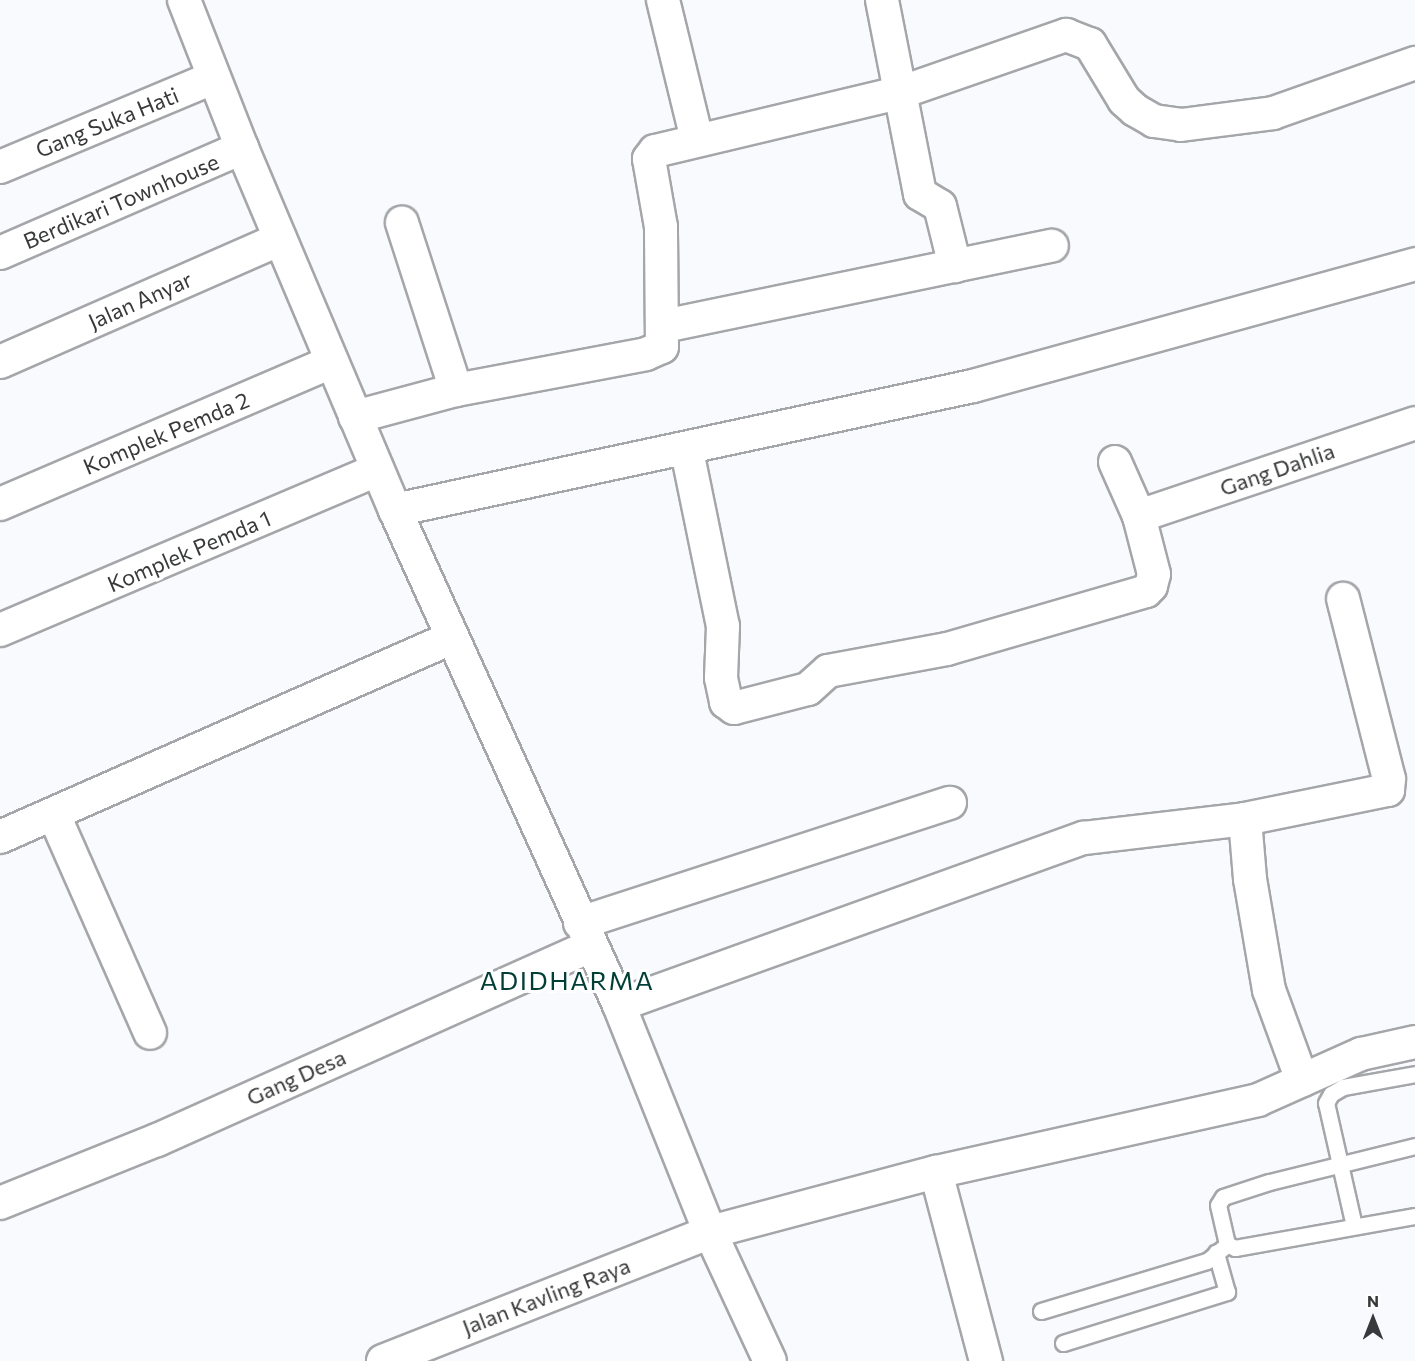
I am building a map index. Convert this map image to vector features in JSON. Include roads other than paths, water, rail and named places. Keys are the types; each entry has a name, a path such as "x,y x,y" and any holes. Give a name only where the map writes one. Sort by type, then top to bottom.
{"street":[{"path":"184,0 213,78 394,510 619,1005 710,1232 770,1361"},
{"path":"663,0 697,140"},
{"path":"882,0 902,92 920,194 940,206 955,266"},
{"path":"355,417 456,390 656,352 665,340 661,227 650,157 655,151 902,92 1066,35 1090,44 1124,100 1136,110 1154,121 1181,125 1273,113 1415,63"},
{"name":"Gang Suka Hati","path":"0,167 213,78"},
{"name":"Berdikari Townhouse","path":"0,253 242,148"},
{"path":"402,223 456,390"},
{"name":"Jalan Anyar","path":"0,362 280,239"},
{"path":"664,326 1052,246"},
{"path":"394,510 687,451 994,381 1415,264"},
{"name":"Komplek Pemda 2","path":"0,504 332,362"},
{"name":"Gang Dahlia","path":"1139,516 1415,423"},
{"path":"687,451 723,627 721,678 726,702 734,708 808,689 828,671 947,650 1146,591 1151,586 1154,574 1139,516 1115,462"},
{"name":"Komplek Pemda 1","path":"0,630 377,470"},
{"path":"619,1005 1084,838 1245,819 1388,790 1389,779 1343,599"},
{"path":"0,837 452,638"},
{"name":"Gang Desa","path":"0,1203 157,1140 585,934 950,803"},
{"path":"54,815 150,1033"},
{"path":"1245,819 1250,879 1269,990 1302,1080"},
{"name":"Jalan Kavling Raya","path":"398,1358 710,1232 936,1172 1258,1100 1361,1054 1415,1042"},
{"path":"936,1172 986,1361"}],"lane":[{"path":"1354,1226 1327,1115 1331,1094 1343,1087 1415,1074"},
{"path":"1063,1343 1227,1292 1218,1205 1221,1198 1339,1163 1415,1146"},
{"path":"1041,1311 1207,1261 1222,1249 1415,1216"}],"district":[{"name":"ADIDHARMA","path":"567,980"}]}
